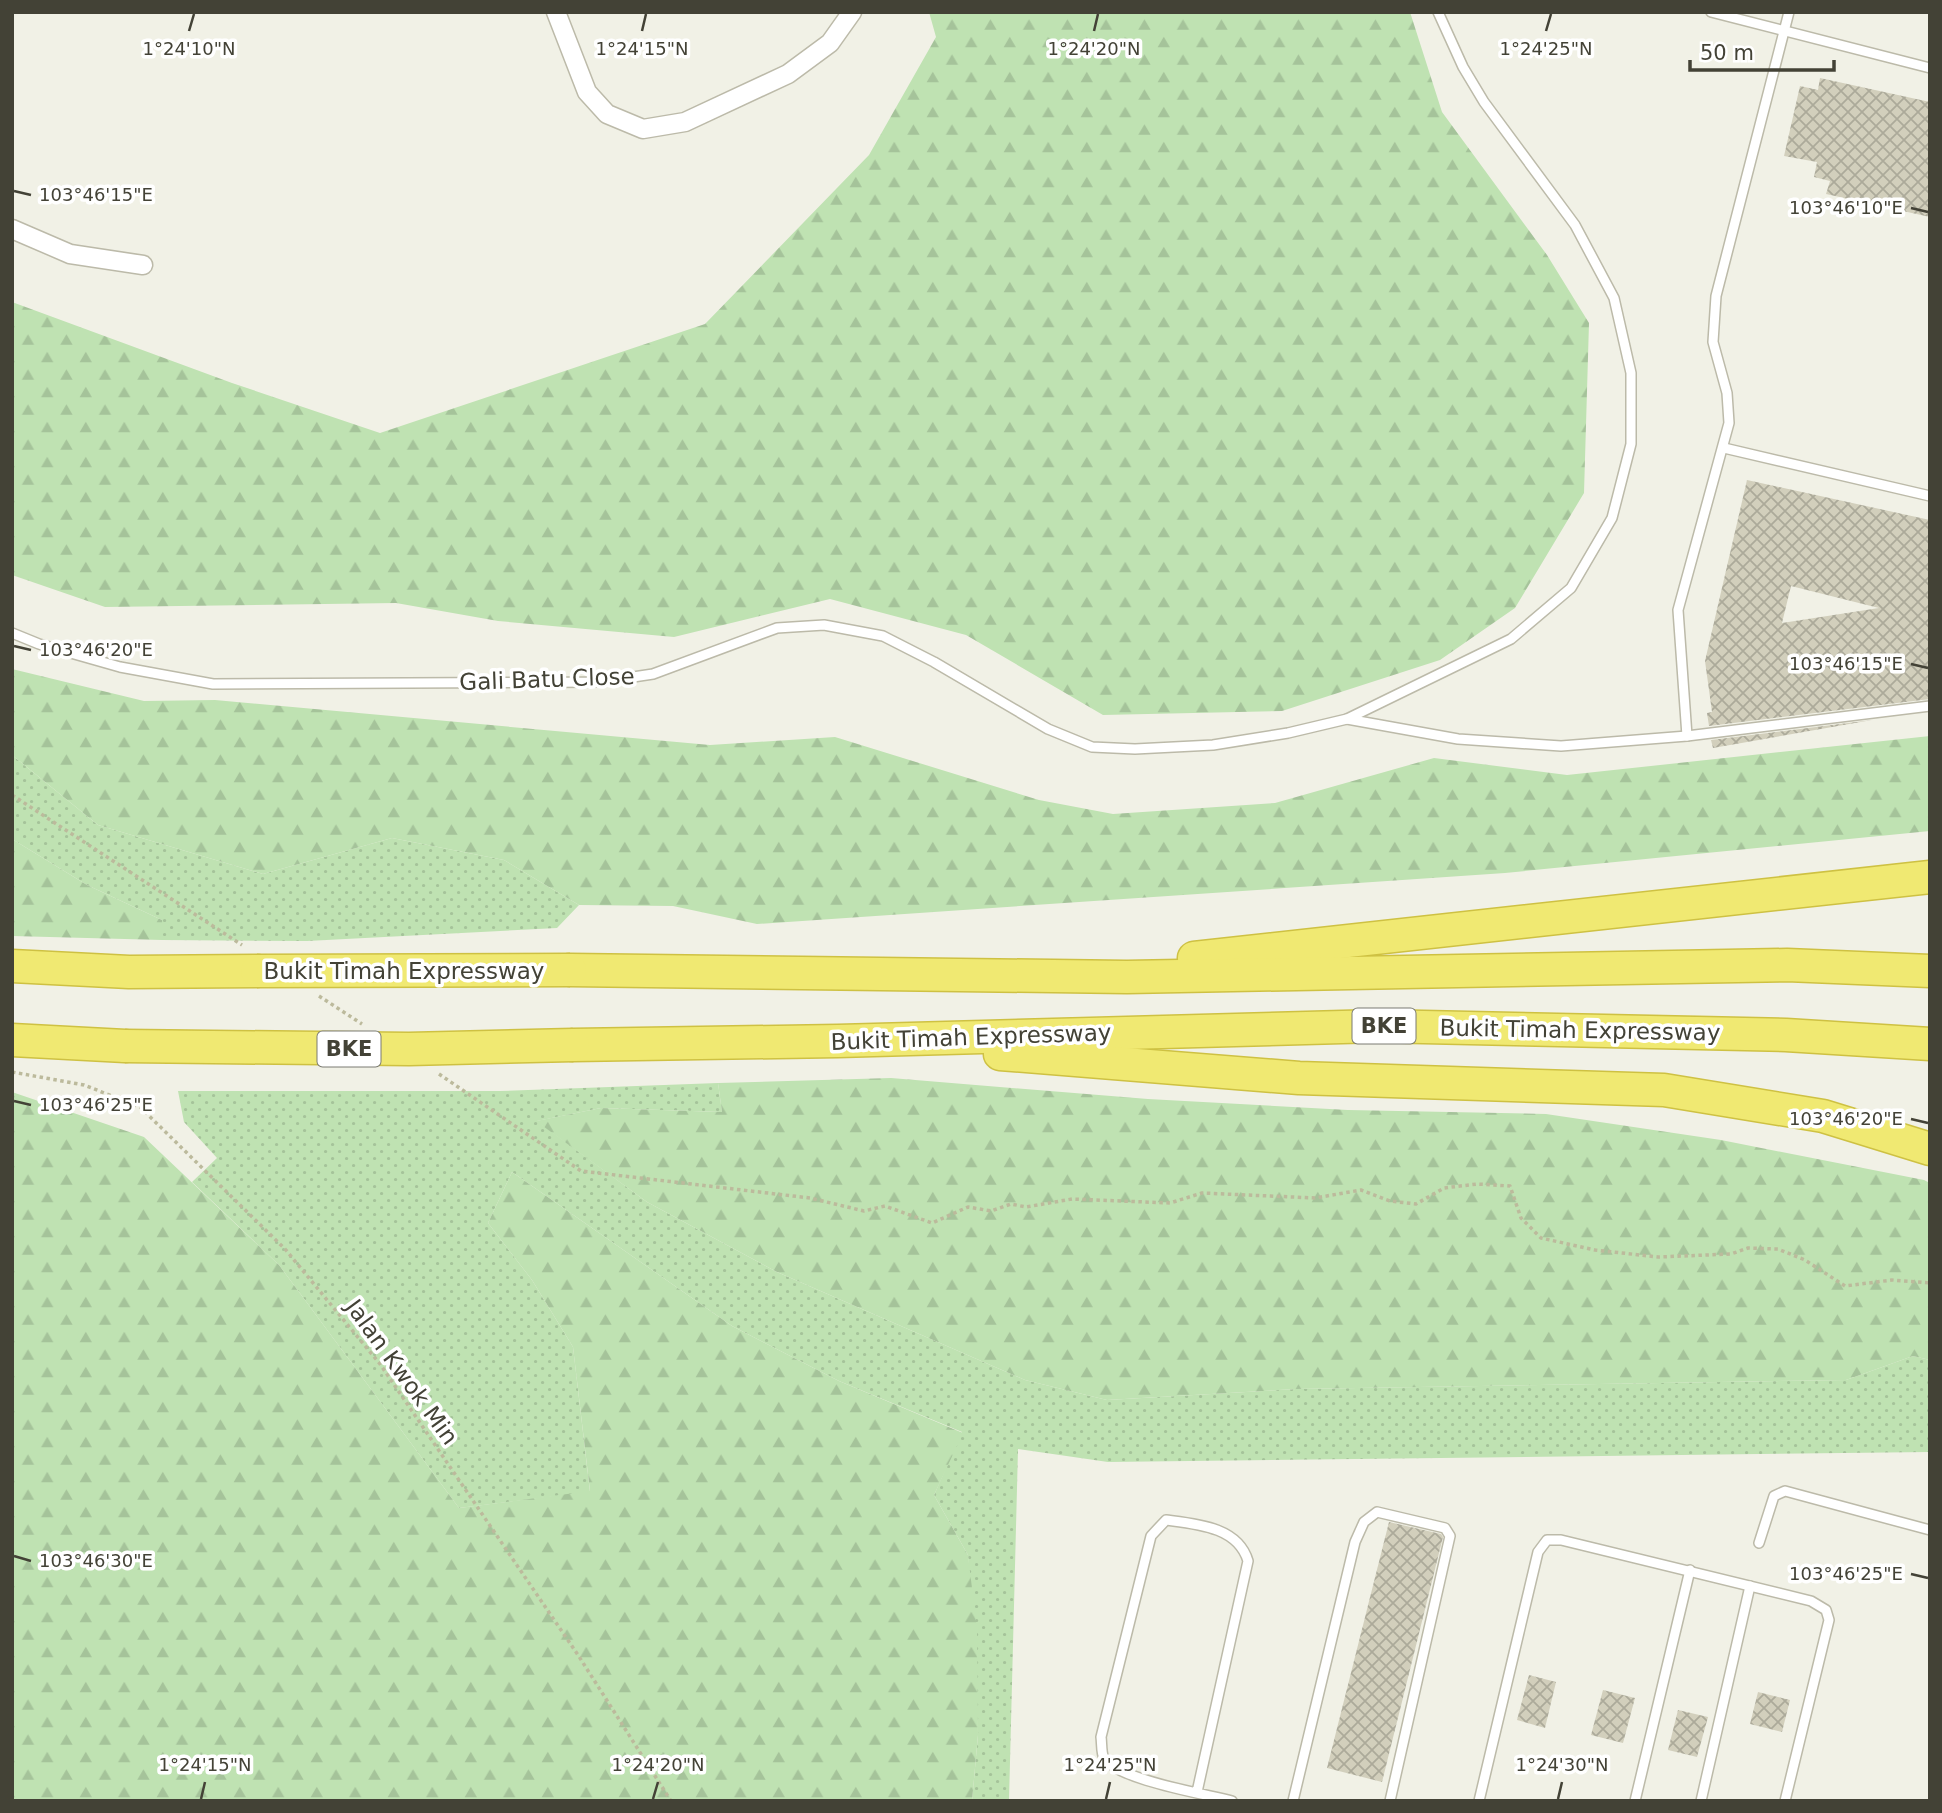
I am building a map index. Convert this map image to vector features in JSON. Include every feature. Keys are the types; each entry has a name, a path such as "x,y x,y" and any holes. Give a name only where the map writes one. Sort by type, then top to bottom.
{"highway":[{"path":"1127,977 1144,965 1164,961 1930,877"},
{"name":"Bukit Timah Expressway","path":"12,966 129,972 570,970 1127,977 1787,965 1930,971"},
{"name":"Bukit Timah Expressway","path":"12,1040 125,1046 270,1048 573,1045 838,1041 1378,1026 1786,1035 1930,1044"},
{"path":"838,1041 1299,1079 1664,1090 1823,1116 1930,1149"}],"street":[{"path":"556,12 587,92 607,114 643,129 685,122 788,74 830,43 852,12"},
{"path":"12,229 70,254 143,265"}],"lane":[{"path":"1347,719 1511,639 1571,588 1612,519 1631,444 1631,373 1614,298 1575,225 1463,68 1438,12"},
{"path":"1711,12 1930,68"},
{"path":"1687,736 1678,610 1724,448 1730,409 1713,342 1716,296 1790,12"},
{"path":"1724,448 1930,496"},
{"name":"Gali Batu Close","path":"12,633 38,644 120,667 213,684 600,682 653,674 777,628 824,625 883,636 934,662 1048,729 1092,747 1135,750 1213,745 1288,733 1347,719"},
{"path":"1347,719 1458,739 1561,746 1687,736 1930,706"},
{"path":"1759,1543 1774,1496 1785,1491 1930,1530"},
{"path":"1293,1801 1355,1542 1364,1522 1377,1512 1445,1528 1450,1536 1390,1801"},
{"path":"1197,1792 1248,1560 1244,1546 1232,1535 1166,1520 1151,1536 1101,1737 1103,1757 1117,1770 1197,1792 1232,1801"},
{"path":"1479,1801 1538,1552 1547,1539 1561,1539 1690,1570 1811,1601 1826,1610 1829,1620 1785,1801"},
{"path":"1635,1801 1690,1570"},
{"path":"1701,1801 1750,1586"}],"path":[{"path":"12,795 243,946"},
{"path":"313,992 370,1029"},
{"path":"428,1067 581,1171 810,1198 864,1212 885,1206 932,1223 968,1207 991,1211 1011,1204 1026,1207 1072,1199 1170,1203 1202,1193 1315,1198 1361,1190 1390,1201 1416,1204 1444,1188 1477,1184 1510,1186 1521,1218 1541,1238 1581,1247 1658,1257 1731,1254 1748,1248 1778,1249 1805,1260 1844,1286 1892,1280 1930,1283"},
{"name":"Jalan Kwok Min","path":"12,1072 84,1085 140,1107 285,1250 380,1364 578,1655 671,1801"}],"green space":[{"path":"929,12 1410,12 1442,112 1547,255 1589,323 1584,493 1515,608 1440,660 1282,711 1103,715 966,635 830,599 674,637 498,621 396,603 105,607 12,575 12,302 232,383 380,433 705,324 869,155 936,37"},
{"path":"12,669 144,701 215,700 710,745 835,737 1039,800 1113,814 1275,803 1434,758 1567,775 1930,736 1930,831 1505,873 757,924 673,906 579,905 504,860 392,838 263,874 98,825 12,755"},
{"path":"12,755 98,825 263,874 392,838 504,860 579,905 557,928 307,941 162,940 162,920 87,885 12,839"},
{"path":"12,839 87,885 162,920 162,940 12,936"},
{"path":"891,1078 1148,1099 1348,1110 1546,1114 1721,1140 1924,1180 1930,1183 1930,1360 1913,1356 1846,1380 1296,1389 1107,1400 1025,1380 777,1272 647,1202 536,1121 601,1108 722,1112 718,1083"},
{"path":"718,1083 722,1112 601,1108 537,1121 647,1202 777,1272 1025,1380 1107,1400 1296,1389 1846,1380 1913,1356 1930,1360 1930,1452 1108,1462 1018,1449 1009,1801 972,1801 978,1735 968,1555 934,1495 962,1432 839,1381 732,1326 512,1172 488,1223 532,1280 573,1347 590,1492 459,1508 279,1265 192,1182 217,1158 184,1122 178,1091 500,1091"},
{"path":"12,1092 144,1137 279,1265 459,1508 590,1491 573,1347 532,1280 488,1223 512,1172 732,1326 839,1381 963,1433 934,1495 968,1555 977,1630 978,1735 972,1801 12,1801"}],"building":[{"path":"1820,78 1930,102 1930,217 1826,194 1830,181 1814,177 1817,162 1784,156 1800,86 1818,90"},
{"path":"1747,480 1930,520 1930,699 1709,726 1707,713 1712,712 1705,661","holes":["1791,586 1879,608 1782,623"]},
{"path":"1872,720 1713,748 1711,740"},
{"path":"1389,1522 1441,1534 1443,1537 1382,1782 1327,1768"},
{"path":"1529,1675 1556,1682 1545,1728 1517,1720"},
{"path":"1603,1690 1635,1698 1623,1743 1591,1735"},
{"path":"1758,1692 1790,1700 1782,1732 1750,1724"},
{"path":"1678,1710 1708,1717 1697,1757 1668,1750"}]}
